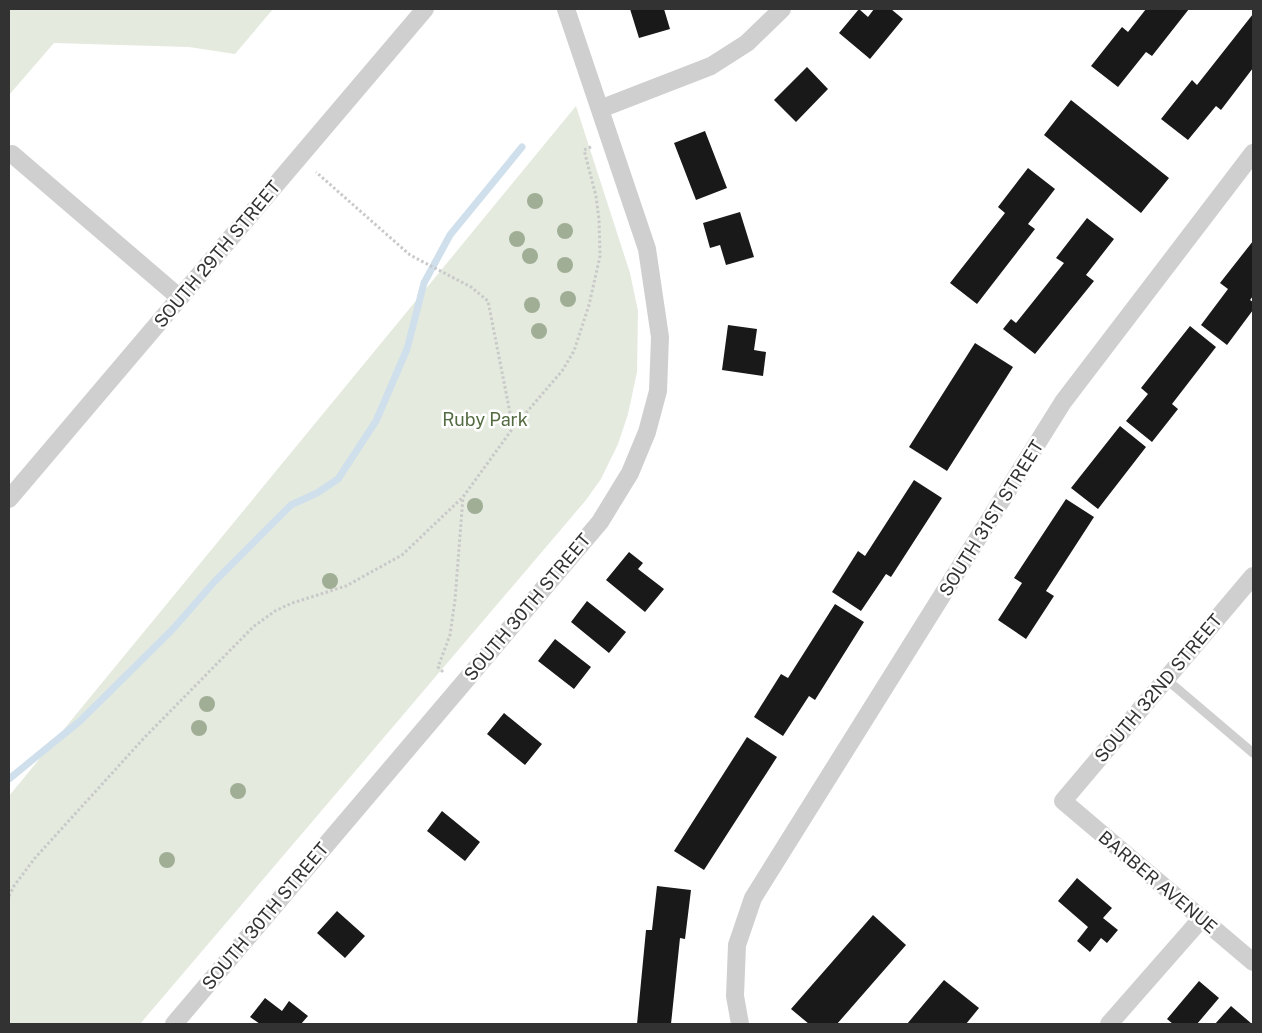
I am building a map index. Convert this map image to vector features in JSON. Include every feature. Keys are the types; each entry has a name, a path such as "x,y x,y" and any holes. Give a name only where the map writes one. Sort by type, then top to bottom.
{"street":[{"name":"SOUTH 29TH STREET","path":"9,498 426,9"},
{"name":"SOUTH 30TH STREET","path":"174,1024 600,522 630,473 647,432 658,391 660,337 647,249 566,9"},
{"path":"600,109 711,66 747,43 782,9"},
{"name":"SOUTH 31ST STREET","path":"740,1024 734,996 737,945 753,898 1064,402 1253,153"},
{"path":"12,154 180,298"},
{"name":"SOUTH 32ND STREET","path":"1063,801 1253,576"},
{"name":"BARBER AVENUE","path":"1063,801 1253,962"},
{"path":"1109,1024 1202,918"}],"lane":[{"path":"1166,679 1253,753"}],"path":[{"path":"9,896 14,886 35,858 144,738 253,627 275,611 292,603 346,586 402,555 463,497 513,428 562,371 574,351 589,305 600,256 596,196 584,150 594,146"},
{"path":"316,172 410,255 471,287 488,301 513,428"},
{"path":"443,672 438,667 450,635 455,600 460,515 463,497"}],"green space":[{"path":"9,9 273,9 235,54 189,47 54,43 9,95"},
{"name":"Ruby Park","path":"576,106 630,273 638,311 637,372 628,414 618,444 601,479 586,500 140,1024 9,1024 9,796"}],"building":[{"path":"630,9 664,9 670,29 639,38"},
{"path":"859,9 868,17 874,9 891,9 903,19 870,59 839,33"},
{"path":"1146,9 1189,9 1152,56 1146,52 1118,87 1091,66 1122,27 1128,32"},
{"path":"1253,14 1253,68 1221,110 1216,106 1188,140 1161,119 1192,80 1197,85"},
{"path":"807,67 828,89 796,122 774,100"},
{"path":"1071,100 1169,178 1141,213 1044,135"},
{"path":"705,131 727,188 696,200 674,143"},
{"path":"1028,168 1055,189 1028,224 1035,229 977,304 950,283 1005,213 998,207"},
{"path":"740,212 754,257 726,265 720,245 710,248 703,223"},
{"path":"1087,218 1114,239 1086,275 1094,281 1035,354 1003,329 1011,319 1016,323 1064,263 1056,258"},
{"path":"1253,241 1253,296 1250,300 1253,302 1253,310 1227,345 1201,325 1228,289 1220,283"},
{"path":"728,325 757,329 754,350 766,352 763,376 722,370"},
{"path":"1190,326 1216,347 1172,404 1178,409 1152,442 1126,421 1148,394 1141,388"},
{"path":"975,343 1013,367 947,471 909,447"},
{"path":"1120,426 1146,447 1098,509 1071,488"},
{"path":"914,480 942,498 891,577 886,574 861,611 832,592 858,551 865,556"},
{"path":"1066,499 1094,517 1046,591 1054,596 1026,639 998,620 1022,583 1014,578"},
{"path":"629,552 643,563 638,569 664,589 645,612 606,580"},
{"path":"587,601 626,632 609,653 571,622"},
{"path":"835,604 864,622 815,700 809,696 783,736 754,717 781,674 788,678"},
{"path":"555,639 591,667 574,689 538,661"},
{"path":"504,713 542,744 525,765 487,734"},
{"path":"747,737 777,757 704,870 674,851"},
{"path":"442,811 480,842 465,861 427,831"},
{"path":"1077,878 1112,908 1103,918 1118,930 1107,943 1101,938 1090,952 1077,941 1088,927 1058,901"},
{"path":"657,886 691,890 685,939 680,938 671,1024 637,1024 646,930 652,930"},
{"path":"337,911 365,936 345,958 317,933"},
{"path":"873,915 906,945 837,1024 809,1024 791,1009"},
{"path":"944,980 979,1008 966,1024 907,1024"},
{"path":"1199,981 1219,998 1197,1024 1173,1024 1167,1019"},
{"path":"265,998 282,1011 289,1001 308,1016 301,1024 260,1024 250,1017"},
{"path":"1231,1006 1252,1024 1215,1024"}],"waterway":[{"path":"9,779 80,721 172,630 215,581 291,505 317,493 338,479 376,421 407,349 424,283 450,235 522,147"}]}
